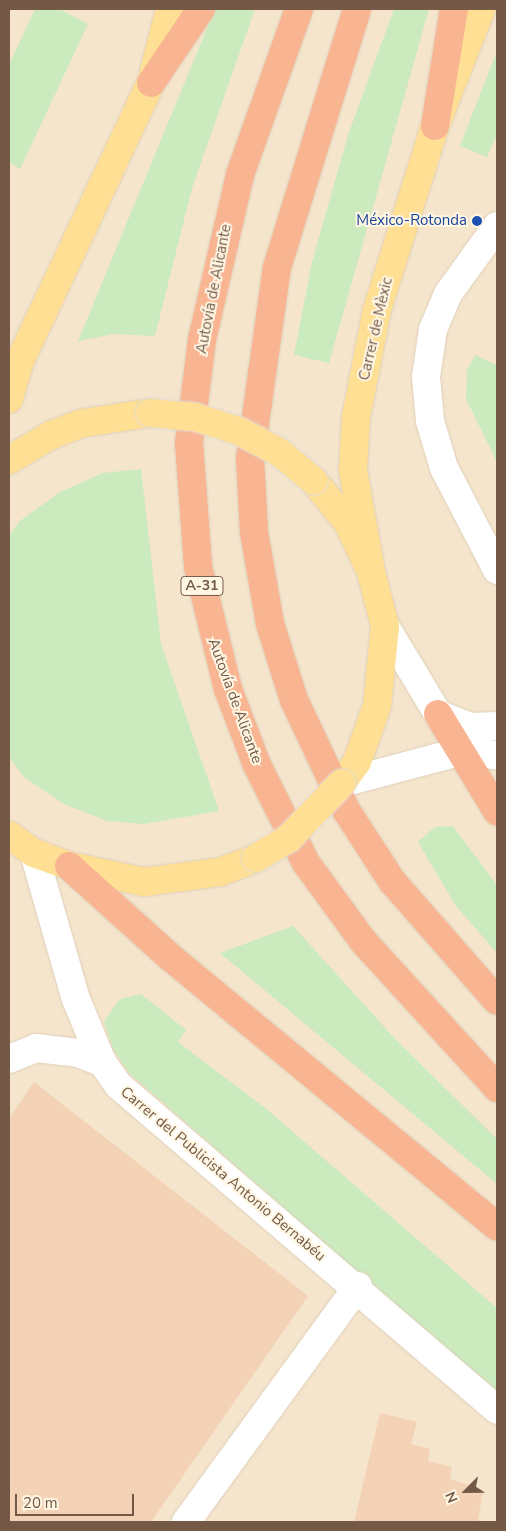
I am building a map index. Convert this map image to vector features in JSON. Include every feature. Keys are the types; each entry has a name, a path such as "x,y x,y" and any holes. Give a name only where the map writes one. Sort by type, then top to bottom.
{"highway":[{"path":"151,83 201,9"},
{"name":"Autovía de Alicante","path":"298,9 240,175 202,340 189,443 198,566 228,689 257,765 306,863 363,941 497,1088"},
{"path":"357,9 277,267 250,458 254,532 270,624 294,700 346,810 392,881 497,1001"},
{"path":"435,126 454,9"},
{"path":"438,714 497,811"},
{"path":"69,866 170,957 497,1227"}],"main road":[{"path":"9,399 14,366 151,83 170,9"},
{"name":"Carrer de Mèxic","path":"9,835 22,853 69,866 144,882 182,880 256,858 303,825 342,783 357,762 377,706 385,626 371,572 353,470 356,417 377,310 435,126 481,9"},
{"name":"Carrer de Mèxic","path":"9,460 51,435 83,423 150,413 195,417 239,431 279,452 314,481 348,523 371,572"}],"street":[{"path":"497,226 448,294 433,328 426,377 430,421 444,468 476,525 497,570"},
{"path":"476,525 497,552"},
{"path":"385,626 438,714 470,727 497,726"},
{"path":"342,783 380,771 462,752 497,755"},
{"name":"Carrer del Publicista Antonio Bernabéu","path":"22,853 76,999 102,1062 118,1086 358,1286 497,1410"},
{"path":"9,1059 36,1048 78,1053 102,1062"},
{"path":"186,1522 358,1286"}],"shaded area":[{"path":"9,9 497,9 497,1522 9,1522"}],"green space":[{"path":"35,9 59,9 88,24 20,169 9,162 9,65"},
{"path":"215,9 255,9 192,188 155,336 113,334 78,341"},
{"path":"394,9 429,9 329,363 294,355 312,262 348,135"},
{"path":"497,51 497,135 487,157 460,146"},
{"path":"475,355 497,365 497,462 466,399 467,370"},
{"path":"141,469 161,644 219,811 144,824 107,821 64,804 24,777 9,757 9,535 20,521 60,492 103,473"},
{"path":"453,826 497,885 497,953 456,906 418,842 435,827"},
{"path":"293,926 398,1042 497,1139 497,1184 220,953"},
{"path":"141,994 186,1030 178,1042 264,1107 497,1308 497,1394 129,1073 113,1049 104,1021 120,999"}],"building":[{"path":"34,1082 308,1296 151,1522 9,1522 9,1119"},
{"path":"380,1413 417,1422 411,1444 430,1449 428,1461 452,1467 450,1479 483,1490 478,1522 354,1522"}],"place":[{"name":"México-Rotonda","path":"477,221"}]}
